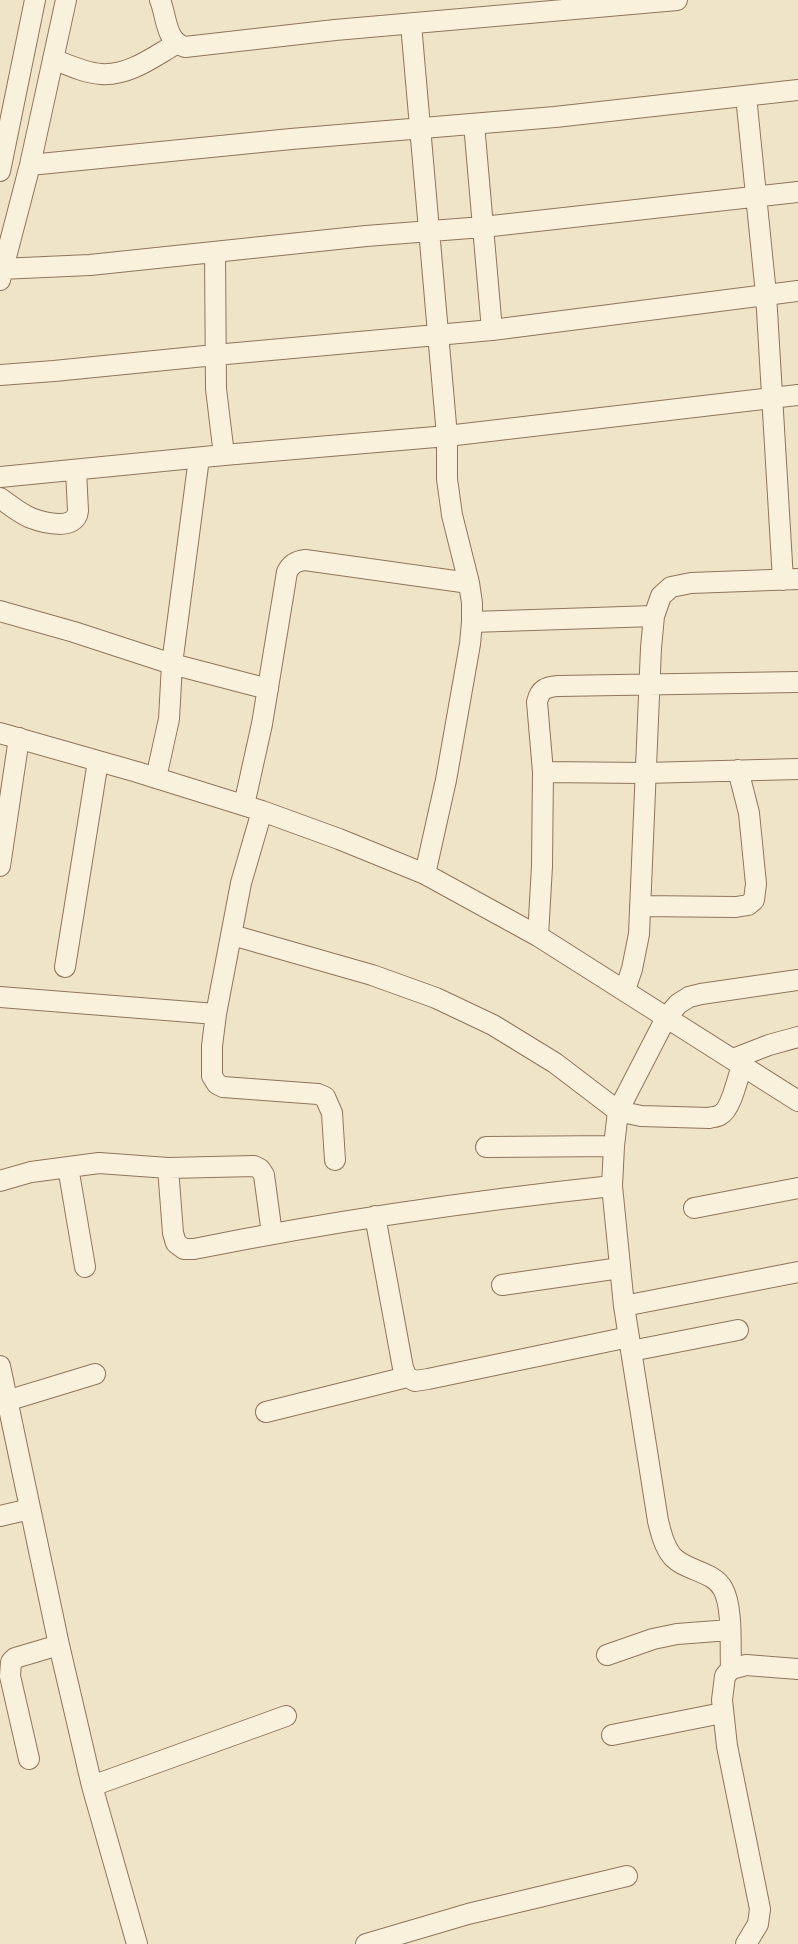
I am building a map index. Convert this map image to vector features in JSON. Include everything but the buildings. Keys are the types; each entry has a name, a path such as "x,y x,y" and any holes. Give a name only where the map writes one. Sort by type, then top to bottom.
{"street":[{"path":"0,171 35,0"},
{"path":"66,0 30,165 1,273 484,227 798,192"},
{"path":"160,0 171,38 176,44 185,47 677,0"},
{"path":"411,24 447,436 448,479 452,515 469,583 472,603 470,644 446,780 425,874"},
{"path":"53,59 101,74 116,74 132,70 176,44"},
{"path":"30,165 291,139 565,116 798,90"},
{"path":"625,990 632,969 638,934 649,684 654,616 661,596 671,587 691,583 790,580 773,398 766,294 746,96"},
{"path":"474,124 492,330"},
{"path":"215,252 216,389 224,455"},
{"path":"0,375 492,330 798,291"},
{"path":"0,477 447,436 798,395"},
{"path":"156,778 169,719 172,664 199,458"},
{"path":"0,498 15,510 32,518 66,524 73,522 78,517 76,470"},
{"path":"336,1160 332,1113 325,1097 318,1094 223,1087 216,1084 212,1076 212,1046 216,1014 242,883 253,808 262,724 287,572 290,566 297,561 305,560 469,583"},
{"path":"0,612 74,632 172,664 268,689"},
{"path":"472,622 654,616"},
{"path":"538,936 542,866 543,772 537,702 539,694 543,689 558,686 798,682"},
{"path":"0,866 9,736 253,808 339,839 425,874 538,936 798,1101"},
{"path":"64,966 98,761"},
{"path":"543,772 645,773 798,769"},
{"path":"640,906 736,907 748,905 754,900 756,884 749,813 738,770"},
{"path":"232,935 372,975 436,998 493,1025 555,1063 618,1111 641,1116 672,1118 709,1118 719,1116 726,1111 730,1101 738,1062 769,1045 798,1037"},
{"path":"731,1669 728,1600 722,1587 713,1579 689,1568 673,1557 664,1544 658,1521 624,1306 612,1186 614,1146 618,1111 666,1018 678,1004 689,997 718,991 798,980"},
{"path":"0,997 216,1014"},
{"path":"486,1147 614,1146"},
{"path":"0,1181 31,1172 99,1163 168,1168 254,1166 260,1169 266,1181 272,1234"},
{"path":"68,1166 85,1267"},
{"path":"168,1168 173,1234 176,1242 184,1250 375,1216 483,1200 612,1186"},
{"path":"694,1208 798,1188"},
{"path":"375,1216 403,1368 407,1377"},
{"path":"502,1285 620,1268"},
{"path":"624,1306 798,1272"},
{"path":"266,1412 407,1377 416,1380 428,1379 630,1344 738,1330"},
{"path":"0,1366 4,1402 92,1786 137,1944"},
{"path":"4,1402 96,1374"},
{"path":"0,1516 30,1509"},
{"path":"608,1655 653,1638 730,1630"},
{"path":"29,1759 10,1676 11,1662 15,1658 59,1645"},
{"path":"746,1944 758,1924 760,1909 722,1713 725,1676 731,1669 746,1665 798,1669"},
{"path":"612,1735 722,1713"},
{"path":"92,1786 286,1716"},
{"path":"366,1944 468,1914 626,1876"}]}
